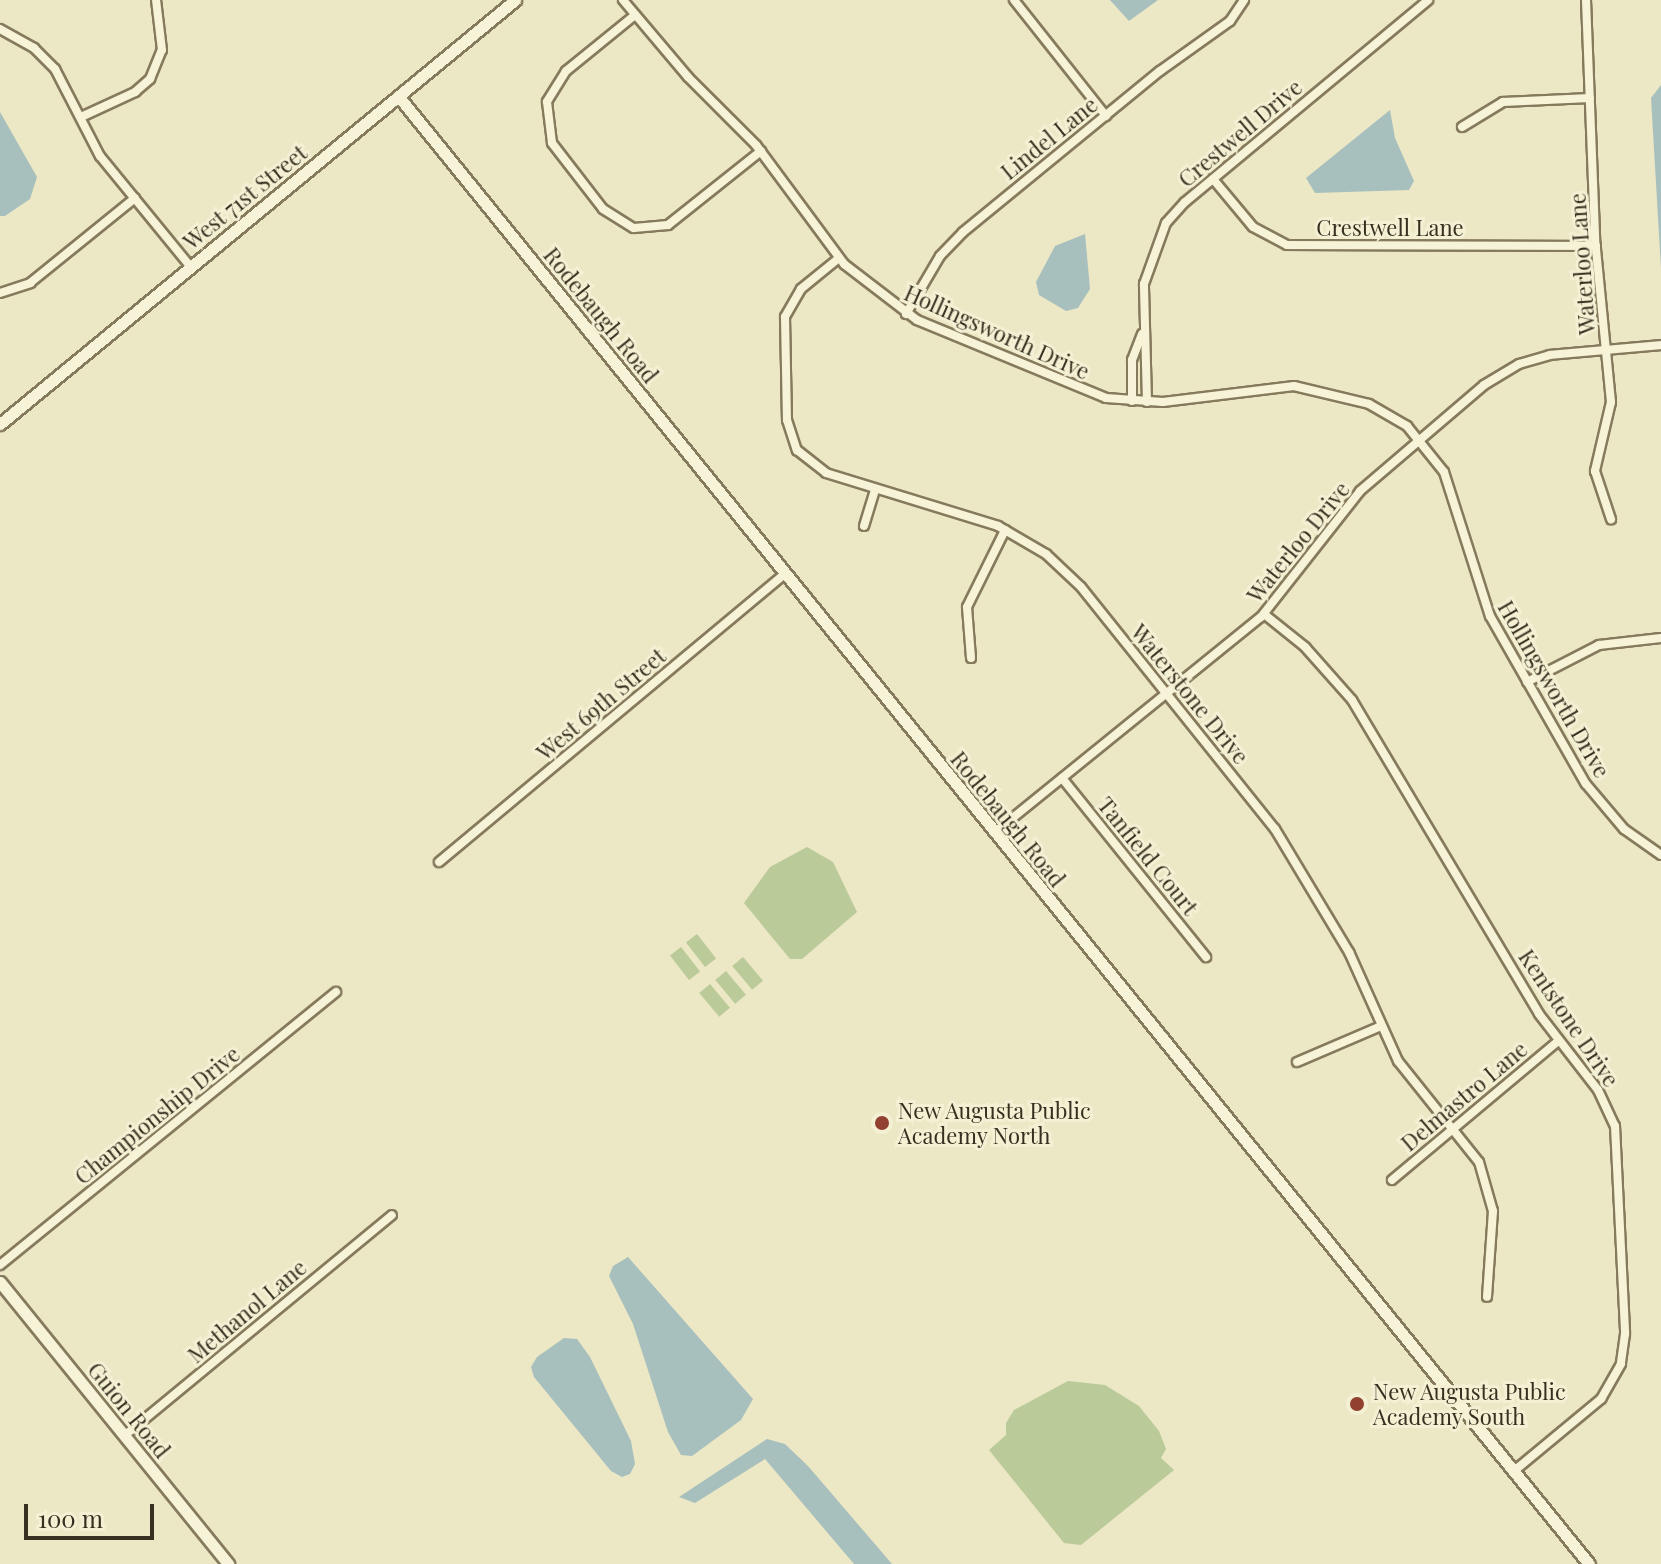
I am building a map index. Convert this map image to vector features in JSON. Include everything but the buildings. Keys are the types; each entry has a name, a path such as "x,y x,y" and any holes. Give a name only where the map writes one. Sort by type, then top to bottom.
{"street":[{"path":"81,117 135,92 150,79 162,50 156,0"},
{"name":"West 71st Street","path":"0,424 515,0"},
{"name":"Hollingsworth Drive","path":"623,0 761,151 839,258 906,314 1066,386 1147,402 1257,386 1302,387 1380,408 1422,440 1449,484 1483,599 1527,682 1596,799 1624,829 1661,855"},
{"path":"1014,0 1106,116"},
{"name":"Lindel Lane","path":"906,314 957,237 1239,12 1244,0"},
{"name":"Crestwell Drive","path":"1132,401 1132,360 1142,334 1145,277 1155,243 1175,212 1428,0"},
{"name":"Waterloo Lane","path":"1586,0 1596,246 1611,406 1595,466 1611,519"},
{"path":"635,15 562,76 546,111 554,147 603,209 634,228 668,225 761,151"},
{"path":"0,29 48,61 100,156 191,267"},
{"name":"Rodebaugh Road","path":"399,97 993,834 1589,1564"},
{"path":"1462,127 1503,102 1590,98"},
{"name":"Crestwell Lane","path":"1213,179 1253,227 1287,245 1596,246"},
{"path":"0,293 30,283 135,198"},
{"name":"Waterstone Drive","path":"839,258 801,289 785,317 788,428 797,450 815,468 1005,530 1070,576 1167,694 1275,829 1349,952 1400,1065 1479,1162 1492,1197 1487,1297"},
{"name":"Crestwell Drive","path":"1142,334 1148,348 1147,402"},
{"name":"Waterloo Drive","path":"993,834 1264,614 1353,498 1503,372 1550,355 1661,345"},
{"path":"864,526 875,489"},
{"path":"971,658 967,607 1005,530"},
{"name":"West 69th Street","path":"439,862 785,574"},
{"name":"Kentstone Drive","path":"1264,614 1305,647 1352,700 1558,1041 1598,1090 1616,1132 1625,1344 1618,1374 1601,1399 1514,1471"},
{"path":"1527,682 1599,645 1661,638"},
{"name":"Tanfield Court","path":"1062,778 1206,957"},
{"name":"Championship Drive","path":"0,1265 336,992"},
{"path":"1297,1062 1381,1026"},
{"name":"Delmastro Lane","path":"1392,1180 1558,1041"},
{"name":"Methanol Lane","path":"124,1436 392,1215"},
{"name":"Guion Road","path":"0,1282 228,1564"}],"green space":[{"path":"807,847 833,862 857,912 802,959 790,959 744,903 770,867"},
{"path":"697,934 716,958 705,967 686,943"},
{"path":"681,947 700,971 689,980 670,956"},
{"path":"743,957 763,981 752,990 732,966"},
{"path":"726,971 746,995 735,1004 715,980"},
{"path":"710,984 730,1008 719,1017 699,993"},
{"path":"1068,1381 1105,1385 1139,1406 1159,1431 1166,1449 1161,1458 1174,1470 1081,1545 1064,1543 989,1450 1006,1435 1006,1423 1014,1410"}],"water":[{"path":"1110,0 1158,0 1129,21"},
{"path":"1661,85 1661,268 1651,98"},
{"path":"1390,110 1395,138 1414,181 1409,190 1315,193 1306,178"},
{"path":"0,112 37,177 30,199 5,216 0,216"},
{"path":"1085,234 1090,289 1078,308 1066,311 1039,295 1036,282 1055,246"},
{"path":"628,1257 753,1399 741,1420 692,1456 681,1455 668,1432 633,1324 609,1276 613,1266"},
{"path":"564,1338 577,1339 590,1357 631,1441 635,1464 630,1474 622,1477 611,1471 534,1377 531,1367 537,1357"},
{"path":"767,1439 785,1444 808,1466 892,1564 854,1564 765,1459 695,1503 679,1497"}],"place":[{"name":"New Augusta Public Academy North","path":"882,1123"},
{"name":"New Augusta Public Academy South","path":"1357,1404"}]}
